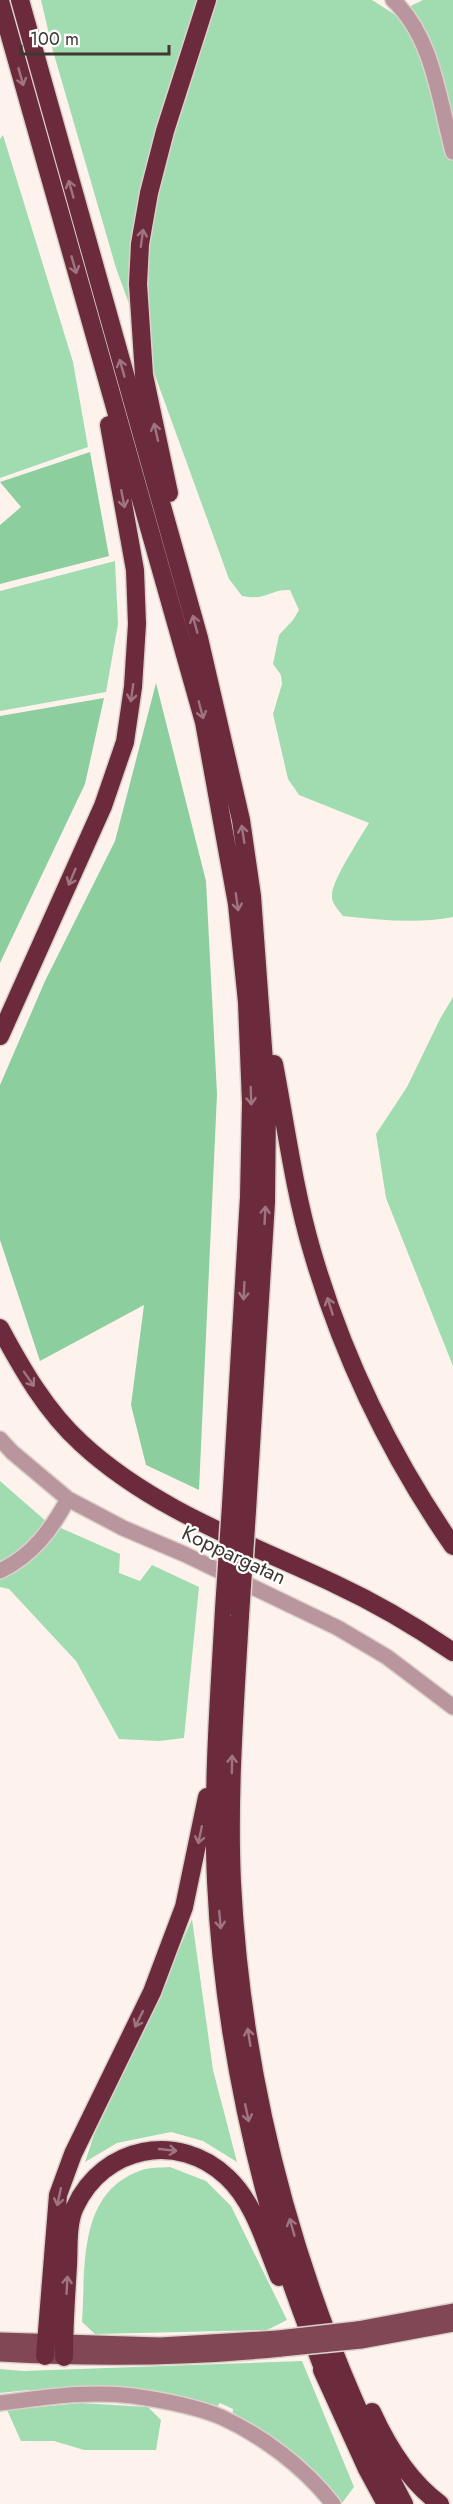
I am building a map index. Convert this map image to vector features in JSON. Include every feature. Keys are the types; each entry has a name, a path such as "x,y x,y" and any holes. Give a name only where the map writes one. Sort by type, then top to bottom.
{"highway":[{"path":"20,0 199,639 241,820 252,896 267,1103 266,1202 232,1612 217,1736 201,1829 184,1907 152,1992 73,2154 58,2195 55,2350"},
{"path":"173,545 169,489 144,375 138,284 140,244 149,192 165,131 207,0"},
{"path":"0,1 204,722 237,904 247,1002 251,1103 239,1508"},
{"path":"0,1036 103,806 124,742 133,687 138,624 135,570 112,442 99,352"},
{"path":"260,997 296,1184 312,1250 335,1322 370,1407 401,1466 453,1546"},
{"path":"0,1328 22,1369 49,1408 80,1442 117,1473 162,1502 396,1615 453,1652"},
{"path":"232,1612 232,1883 241,1990 256,2080 274,2164 309,2283 342,2373 381,2460 404,2504"},
{"path":"217,1736 216,1882 226,1992 241,2085 259,2169 289,2274 327,2379"},
{"path":"55,2350 74,2208 90,2183 110,2166 129,2155 155,2149 184,2152 210,2163 228,2178 245,2200 256,2220 299,2325 386,2504"},
{"path":"309,2283 387,2442 407,2470 440,2504"}],"main road":[{"path":"359,2335 453,2311"},
{"path":"0,2340 55,2350 162,2357 228,2355 280,2344 453,2324"},
{"path":"0,2354 55,2350"}],"street":[{"path":"393,0 408,13 424,42 453,152"},
{"name":"Koppargatan","path":"0,1439 12,1452 68,1499 123,1528 184,1554 338,1628 387,1657 453,1707"},
{"path":"0,1571 27,1555 45,1537 68,1499"},
{"path":"0,2403 79,2395 131,2396 177,2404 220,2417 256,2437 294,2464 333,2504"}],"green space":[{"path":"41,0 372,0 394,14 423,0 453,0 453,917 412,921 343,916 333,901 333,888 347,859 369,823 299,795 288,779 273,714 282,684 281,675 273,664 279,635 299,610 290,590 257,597 242,596 229,579 116,268 53,51"},
{"path":"3,135 73,362 88,447 0,478 0,139"},
{"path":"90,452 109,556 0,584 0,525 21,507 0,482"},
{"path":"115,561 118,624 106,692 0,711 0,591"},
{"path":"156,683 206,881 217,1094 199,1490 146,1465 131,1405 144,1305 40,1361 0,1240 0,1085 45,981 115,841"},
{"path":"104,698 85,784 0,963 0,716"},
{"path":"453,997 453,1366 386,1198 376,1134 407,1087"},
{"path":"0,1481 47,1522 120,1554 119,1573 140,1581 152,1565 199,1587 184,1738 159,1741 119,1739 76,1661 9,1589 0,1587"},
{"path":"192,1919 213,2070 237,2162 203,2141 171,2132 117,2143 85,2162 94,2135 143,2032"},
{"path":"170,2167 206,2181 231,2206 287,2320 267,2330 95,2334 82,2322 89,2234 96,2213 106,2195 121,2181 142,2170"},
{"path":"302,2361 354,2487 342,2503 232,2419 233,2409 220,2403 213,2412 104,2390 28,2390 0,2393 0,2369 23,2371"},
{"path":"80,2403 148,2407 161,2420 156,2450 84,2450 54,2441 21,2441 7,2410"}]}
